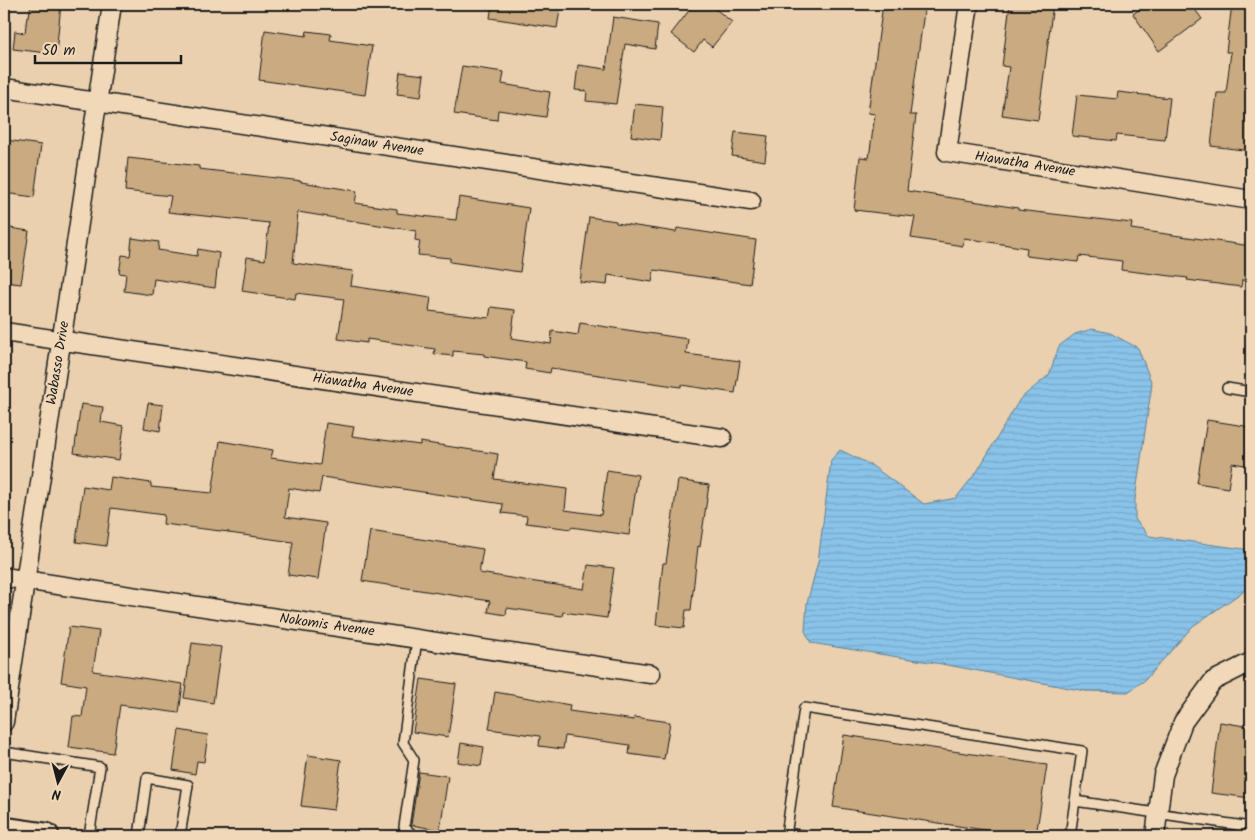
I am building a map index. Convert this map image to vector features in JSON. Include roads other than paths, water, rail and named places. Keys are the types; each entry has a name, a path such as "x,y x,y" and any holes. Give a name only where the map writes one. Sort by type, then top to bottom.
{"street":[{"name":"Wabasso Drive","path":"4,722 112,4"},
{"name":"Hiawatha Avenue","path":"969,4 947,152 1251,200"},
{"name":"Saginaw Avenue","path":"4,88 751,201"},
{"name":"Hiawatha Avenue","path":"4,332 722,438"},
{"name":"Nokomis Avenue","path":"4,577 651,674"},
{"path":"1155,836 1163,775 1182,722 1213,681 1251,662"},
{"path":"4,830 46,836"}],"lane":[{"path":"1226,388 1251,392"},
{"path":"413,836 404,827 414,760 403,743 417,639"},
{"path":"807,836 786,835 804,708 1082,751 1070,836"},
{"path":"4,752 100,767 90,836"},
{"path":"138,836 148,778 188,785 180,836"},
{"path":"1075,801 1247,827 1240,836"}],"water":[{"path":"1092,329 1110,333 1138,348 1152,384 1135,499 1135,519 1149,536 1251,550 1251,586 1193,626 1145,680 1128,692 1085,691 942,664 811,643 805,631 807,603 818,562 831,460 840,450 871,465 924,504 956,498 978,470 1020,399 1049,375 1059,346 1075,334"}]}
